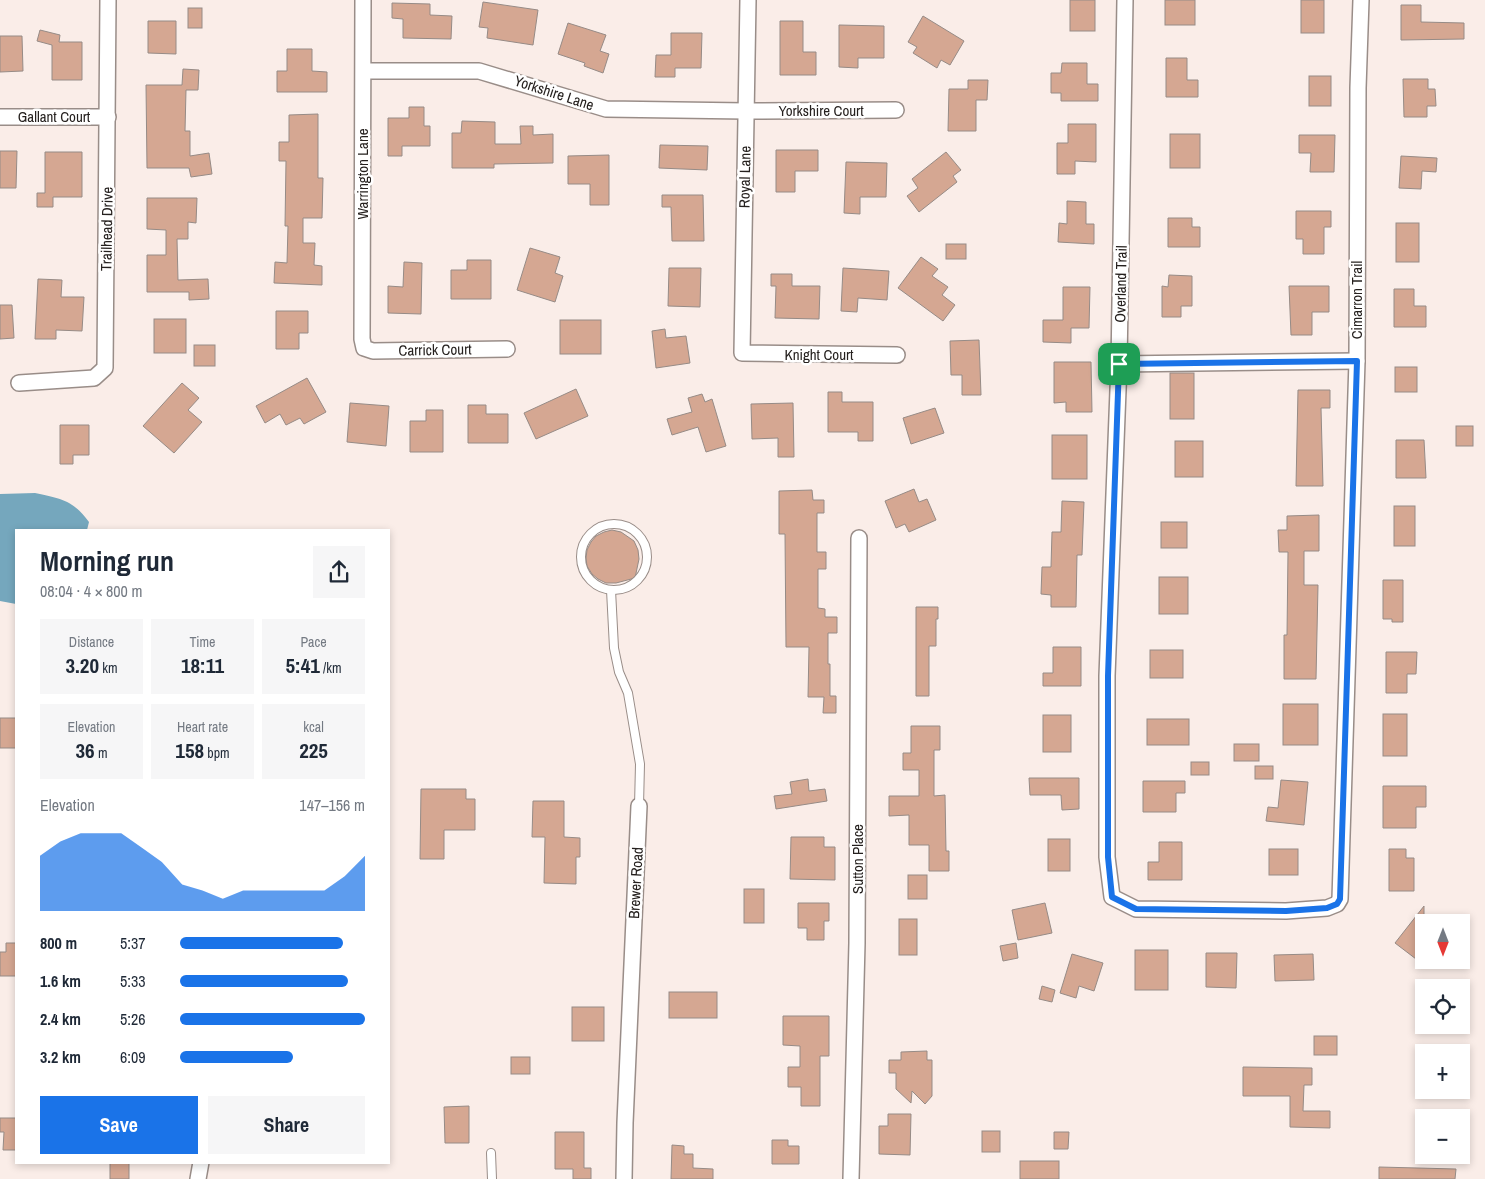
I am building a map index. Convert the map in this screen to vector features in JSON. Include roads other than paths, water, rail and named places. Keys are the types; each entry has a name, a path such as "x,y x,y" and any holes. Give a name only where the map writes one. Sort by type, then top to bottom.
{"street":[{"name":"Trailhead Drive","path":"19,383 94,378 105,368 108,0"},
{"name":"Warrington Lane","path":"363,0 362,339 364,348"},
{"name":"Royal Lane","path":"742,353 748,0"},
{"name":"Overland Trail","path":"1112,897 1108,857 1108,676 1119,364 1125,0"},
{"name":"Cimarron Trail","path":"1112,897 1136,909 1286,911 1327,908 1337,904 1340,899 1357,361 1358,88 1361,0"},
{"name":"Yorkshire Lane","path":"364,71 479,71 606,109 746,111"},
{"name":"Yorkshire Court","path":"746,111 896,110"},
{"name":"Gallant Court","path":"0,117 108,117"},
{"name":"Carrick Court","path":"364,348 373,351 507,349"},
{"name":"Knight Court","path":"742,353 897,355"},
{"path":"1119,364 1357,361"},
{"name":"Sutton Place","path":"851,1179 857,943 859,538"},
{"name":"Brewer Road","path":"624,1179 639,806"},
{"path":"198,1179 200,1164"}],"lane":[{"path":"615,525 626,527 638,536 646,551 646,561 643,572 637,581 628,587 611,590 597,586 588,579 583,570 581,559 582,548 594,531 604,526 615,525"},
{"name":"Brewer Road","path":"611,590 614,648 619,672 628,694 640,764 639,806"},
{"path":"491,1153 492,1179"}],"water":[{"path":"35,493 59,499 71,504 89,522 87,529 15,529 15,604 0,601 0,494"}]}
